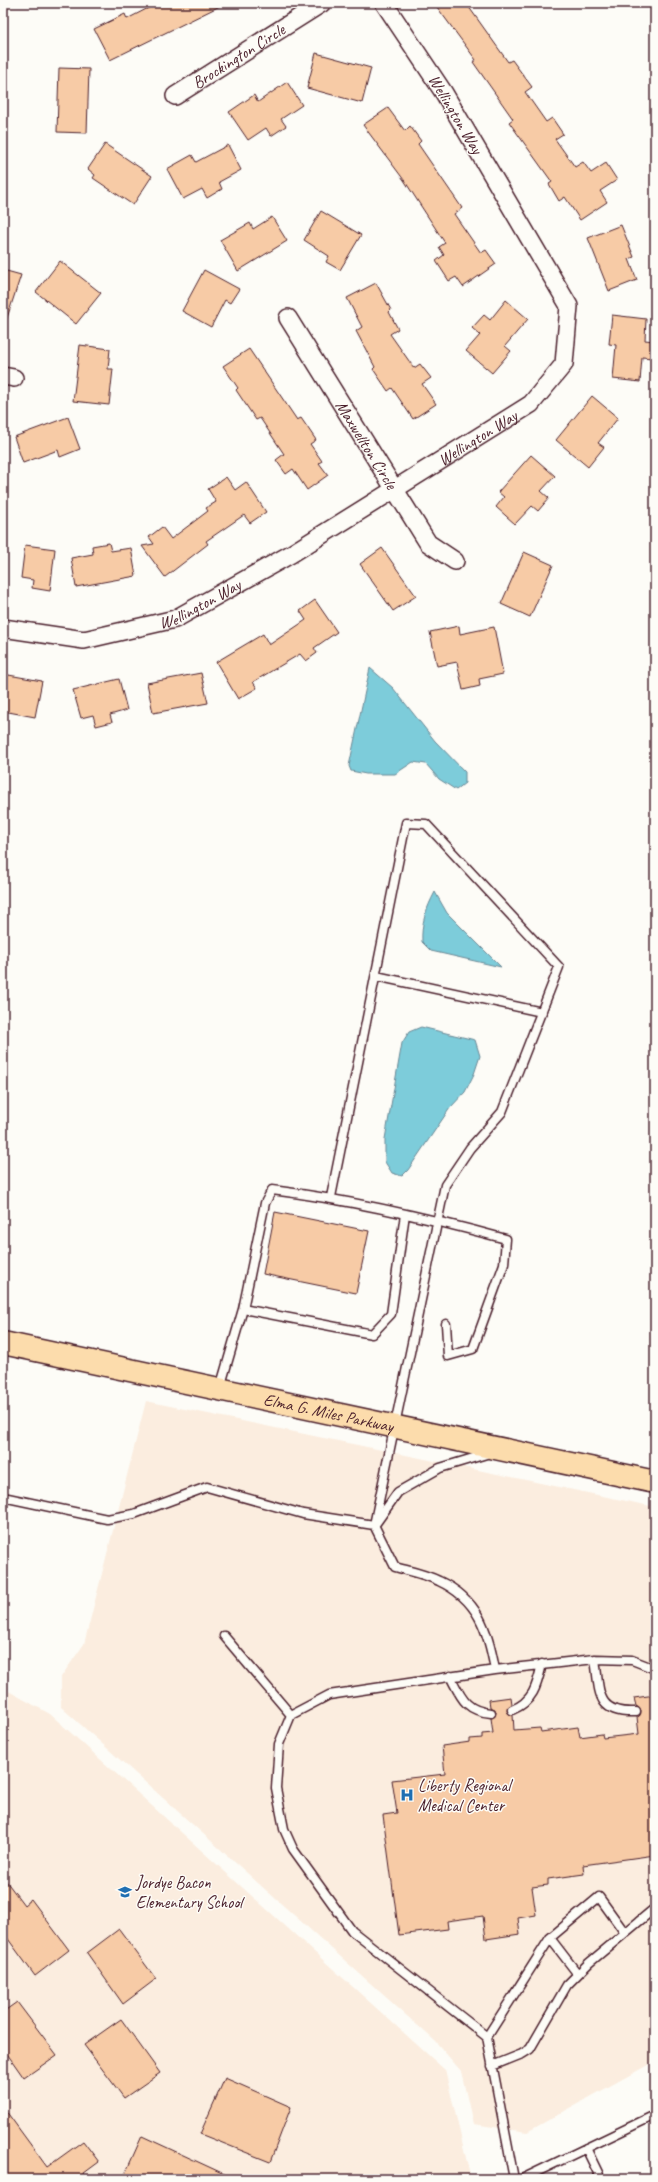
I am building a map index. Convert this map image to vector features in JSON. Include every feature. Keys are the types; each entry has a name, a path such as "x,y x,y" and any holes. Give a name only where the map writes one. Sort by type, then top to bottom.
{"main road":[{"name":"Elma G. Miles Parkway","path":"3,1343 394,1428 655,1482"}],"street":[{"name":"Brockington Circle","path":"175,96 322,3"},
{"name":"Wellington Way","path":"3,628 84,640 175,619 291,554 531,404 564,364 569,306 444,93 384,3"},
{"name":"Maxwellton Circle","path":"288,318 428,543 455,561"}],"lane":[{"path":"331,1198 406,823 426,824 559,966 502,1112 470,1148 445,1185 436,1220 374,1525 395,1567 438,1580 466,1600 484,1625 489,1637 496,1670"},
{"path":"376,976 542,1012"},
{"path":"219,1390 243,1309 265,1202 272,1190 331,1198 436,1220 506,1239 504,1264 473,1349 448,1356 446,1324"},
{"path":"243,1309 372,1334 391,1314 405,1214"},
{"path":"374,1525 398,1492 440,1468 500,1449"},
{"path":"3,1497 107,1519 134,1514 207,1487 303,1514 374,1525"},
{"path":"224,1636 291,1715"},
{"path":"595,1658 604,1702 614,1711 636,1712"},
{"path":"514,2179 487,2037 352,1931 293,1849 284,1829 276,1788 279,1744 291,1715 329,1694 450,1676 595,1658 632,1660 655,1669"},
{"path":"512,1710 531,1698 535,1691 542,1664"},
{"path":"450,1676 464,1701 470,1707 476,1711 491,1714"},
{"path":"487,2037 550,1938 599,1897 625,1933"},
{"path":"492,2066 522,2054 530,2049 561,1994 577,1973 655,1908"},
{"path":"550,1938 577,1973"},
{"path":"522,2179 655,2115"},
{"path":"586,2148 600,2179"}],"shaded area":[{"name":"Liberty Regional Medical Center","path":"146,1401 655,1507 655,2061 527,2132 473,2124 461,2071 435,2041 61,1707 61,1677 84,1644"},
{"name":"Jordye Bacon Elementary School","path":"3,1688 50,1714 445,2070 471,2179 3,2179"}],"water":[{"path":"370,668 393,688 435,741 465,772 465,783 456,790 439,779 426,764 413,762 395,774 366,774 351,771 349,766"},
{"path":"435,892 447,913 501,967 431,951 422,942 422,929 425,916"},
{"path":"421,1027 475,1040 480,1056 474,1074 465,1092 450,1108 408,1170 402,1176 392,1173 385,1162 385,1139 402,1043 409,1032"}],"building":[{"path":"158,3 226,3 110,60 94,29 125,14 127,19"},
{"path":"434,3 466,3 508,62 512,60 532,87 525,92 546,122 552,118 563,134 555,139 575,167 583,162 591,173 606,163 617,180 600,191 607,202 580,220 565,197 559,201 549,184 552,182 509,122 513,119 473,62 476,60"},
{"path":"316,53 371,68 362,103 307,88"},
{"path":"59,68 89,69 87,133 57,132"},
{"path":"287,82 302,105 281,119 286,126 271,136 266,128 248,140 229,112 254,95 258,102"},
{"path":"388,108 405,131 410,126 421,141 418,144 462,208 454,214 481,253 486,250 496,264 463,287 456,277 449,281 436,261 444,255 439,247 445,243 404,180 363,125"},
{"path":"105,144 152,176 133,205 93,178 95,175 88,169"},
{"path":"228,145 241,170 219,182 222,189 207,198 202,189 183,199 167,169 192,155 196,162"},
{"path":"321,211 361,235 340,270 326,262 329,256 304,240"},
{"path":"272,217 287,241 238,271 220,240 250,223 253,229"},
{"path":"621,225 634,257 629,259 637,280 609,291 588,238"},
{"path":"60,261 101,293 76,324 36,292"},
{"path":"3,270 21,275 6,321 3,321"},
{"path":"204,270 239,289 230,303 225,300 211,327 182,311"},
{"path":"376,283 391,310 389,312 398,329 390,334 414,368 420,364 431,378 422,384 436,404 413,419 392,388 388,391 373,369 375,367 356,331 362,327 347,298"},
{"path":"506,300 528,319 505,346 511,351 492,373 466,351 480,335 472,328 484,315 490,320"},
{"path":"612,315 646,319 645,340 654,341 652,358 642,357 640,382 613,379 616,345 609,344"},
{"path":"80,345 110,349 108,369 113,369 109,405 73,401"},
{"path":"249,349 297,420 301,418 316,440 310,444 322,461 319,463 328,475 307,490 293,469 286,474 276,460 284,454 260,418 256,420 236,390 238,388 223,366"},
{"path":"592,396 618,418 598,443 604,447 588,467 556,440"},
{"path":"68,417 80,449 60,457 58,450 23,463 14,437"},
{"path":"531,455 555,476 541,491 549,498 538,511 532,506 515,524 496,507 504,497 498,492"},
{"path":"226,477 235,490 246,482 266,512 250,523 244,515 206,541 208,544 165,577 142,546 154,544 149,537 162,527 171,539 208,511 206,508 216,502 208,489"},
{"path":"109,543 111,551 131,548 136,576 76,587 71,558 93,554 92,546"},
{"path":"25,545 55,549 50,591 32,588 33,580 21,578"},
{"path":"382,548 416,596 393,611 360,564"},
{"path":"524,552 553,565 530,617 501,604"},
{"path":"315,600 337,632 314,648 317,653 306,661 300,654 253,682 257,688 238,699 216,662 263,634 269,645 306,620 300,611"},
{"path":"459,626 460,634 494,627 503,674 479,679 480,686 463,690 457,662 437,666 430,632"},
{"path":"201,673 208,703 153,713 147,683"},
{"path":"3,674 42,681 35,717 3,711"},
{"path":"119,679 127,710 110,715 112,722 96,726 93,715 81,718 73,690"},
{"path":"275,1212 369,1231 356,1293 263,1274"},
{"path":"655,1695 655,1855 583,1865 584,1874 548,1879 548,1885 532,1887 536,1915 518,1918 520,1934 486,1939 483,1916 447,1921 448,1929 399,1935 383,1815 397,1813 392,1780 445,1774 442,1746 470,1742 470,1739 482,1738 482,1734 493,1733 491,1718 496,1713 495,1709 490,1707 489,1700 511,1697 512,1704 507,1710 509,1714 513,1715 514,1730 540,1728 541,1732 578,1727 580,1737 602,1734 603,1738 639,1734 637,1717 641,1712 636,1706 634,1698"},
{"path":"3,1877 24,1905 31,1899 69,1950 35,1976 3,1932"},
{"path":"119,1929 156,1979 123,2004 87,1953"},
{"path":"17,2002 57,2055 24,2078 3,2048 3,2012"},
{"path":"121,2019 160,2073 124,2098 84,2045"},
{"path":"225,2078 291,2107 270,2162 200,2134"},
{"path":"3,2107 47,2167 83,2141 99,2162 76,2179 3,2179"},
{"path":"142,2136 235,2179 136,2179 125,2174"}],"place":[{"name":"Liberty Regional Medical Center","path":"407,1795"},
{"name":"Jordye Bacon Elementary School","path":"125,1892"}]}
